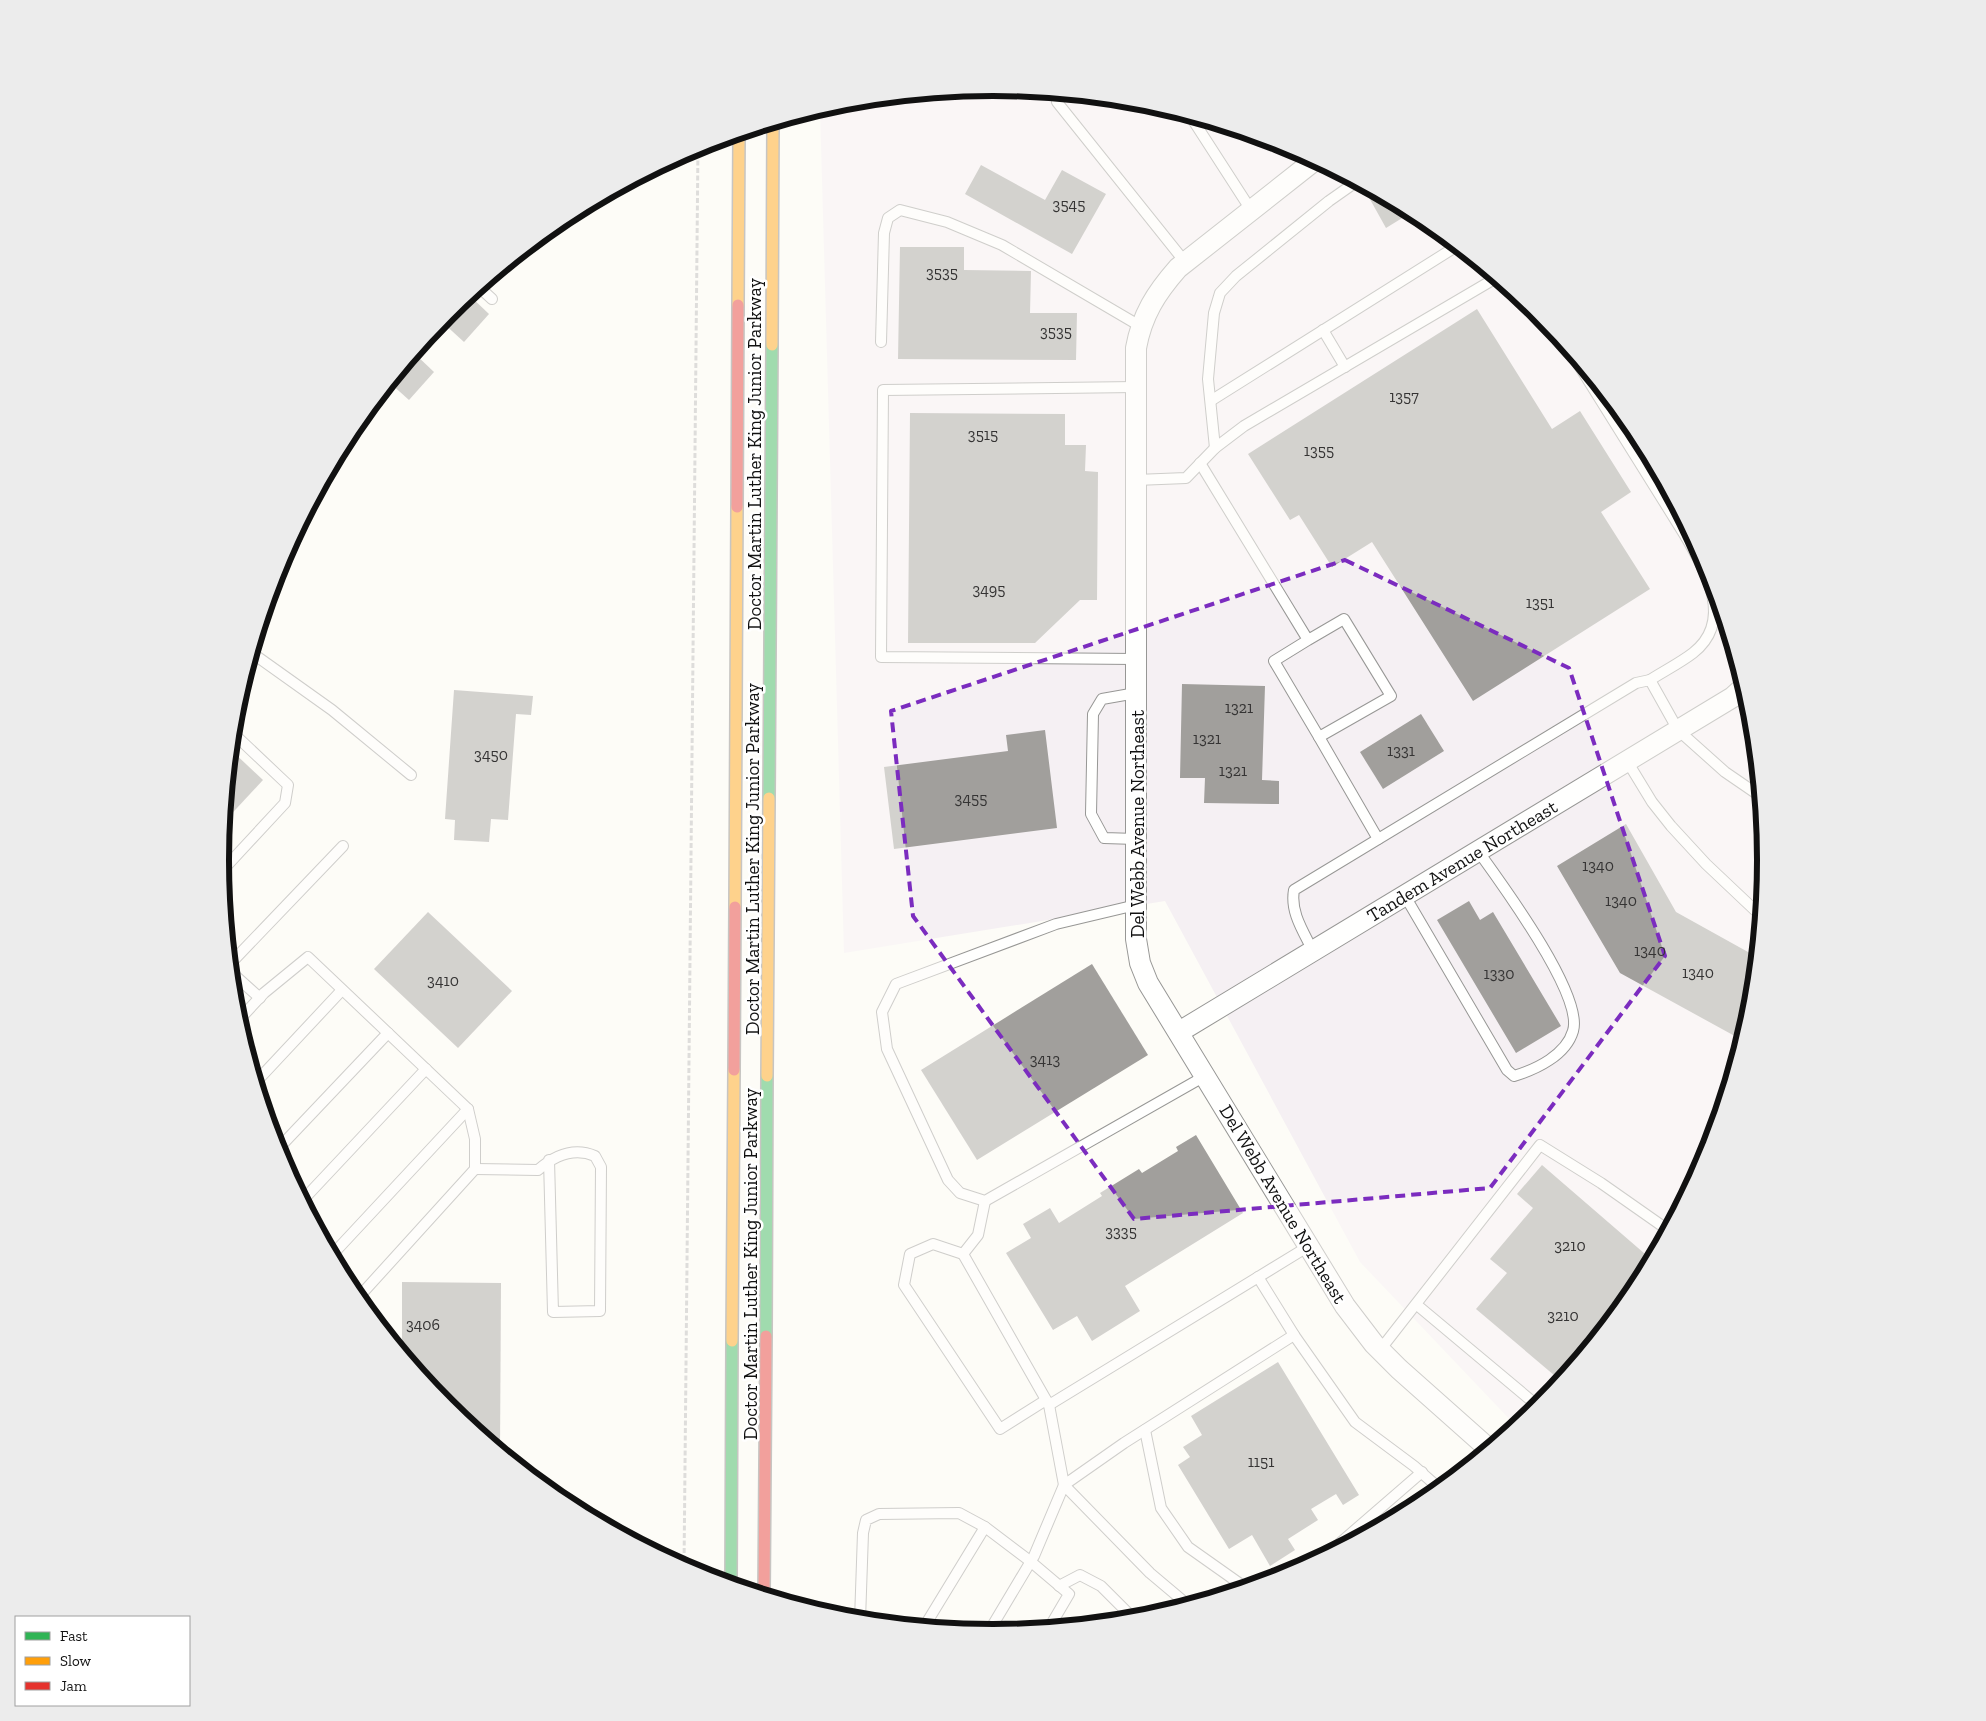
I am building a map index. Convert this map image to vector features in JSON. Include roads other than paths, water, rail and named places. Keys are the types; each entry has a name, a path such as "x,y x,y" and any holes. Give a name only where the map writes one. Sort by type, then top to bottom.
{"highway":[{"name":"Doctor Martin Luther King Junior Parkway","path":"764,1589 774,129"},
{"name":"Doctor Martin Luther King Junior Parkway","path":"731,1578 739,140"},
{"path":"720,1379 734,1244"}],"street":[{"name":"Del Webb Avenue Northeast","path":"1309,165 1186,262 1160,288 1148,307 1140,326 1136,348 1136,939 1140,963 1148,983 1345,1306 1380,1350 1399,1370 1485,1445"},
{"name":"Tandem Avenue Northeast","path":"1179,1032 1738,692"}],"lane":[{"path":"1058,99 1057,102 1186,262"},
{"path":"1195,123 1251,210"},
{"path":"1215,448 1212,400 1208,379 1214,313 1220,293 1243,270 1351,186"},
{"path":"880,342 884,233 888,218 900,210 947,222 1002,245 1140,326"},
{"path":"1212,400 1452,249"},
{"path":"1136,480 1186,478 1215,448 1244,426 1491,281"},
{"path":"484,291 492,299"},
{"path":"1323,330 1345,367"},
{"path":"1136,387 883,390 881,657 1136,659"},
{"path":"1596,391 1669,505"},
{"path":"1200,463 1308,640"},
{"path":"1313,951 1296,916 1292,902 1294,890 1636,683 1650,680 1694,652 1712,628 1713,606"},
{"path":"1319,737 1391,696 1344,619 1274,662 1378,839"},
{"path":"257,656 332,710 411,775"},
{"path":"1650,680 1678,730 1725,772 1754,792"},
{"path":"1136,693 1102,700 1093,714 1091,814 1104,838 1136,839"},
{"path":"229,863 285,803 288,785 239,738"},
{"path":"1627,761 1652,802 1671,826 1713,871 1756,912"},
{"path":"235,959 343,846"},
{"path":"1405,896 1507,1070 1514,1076 1548,1060 1569,1041 1574,1029 1573,1010 1539,942 1478,851"},
{"path":"985,1202 960,1193 948,1180 887,1049 882,1012 896,984 1056,924 1136,905"},
{"path":"244,1015 260,998 308,957 468,1109 475,1139 475,1169 364,1293"},
{"path":"238,978 260,998"},
{"path":"261,1077 342,990"},
{"path":"283,1143 388,1033"},
{"path":"306,1195 426,1069"},
{"path":"963,1254 978,1235 985,1202 1205,1076"},
{"path":"336,1251 468,1109"},
{"path":"1380,1350 1540,1145 1601,1183 1663,1227"},
{"path":"475,1169 538,1170 549,1160 562,1154 583,1151 595,1156 601,1167 600,1311 552,1312 549,1160"},
{"path":"1183,1601 1150,1573 1064,1485 1048,1402 963,1254 933,1244 910,1254 904,1285 1000,1430 1048,1402 1258,1277 1308,1246"},
{"path":"1258,1277 1294,1335 1355,1422 1422,1472 1435,1484"},
{"path":"1417,1305 1532,1402"},
{"path":"993,1625 1030,1561 1064,1485 1145,1430 1294,1335"},
{"path":"1145,1430 1161,1508 1188,1547 1240,1584"},
{"path":"1346,1538 1422,1472"},
{"path":"860,1613 863,1534 866,1520 879,1514 959,1513 985,1527 1069,1594 1053,1622"},
{"path":"927,1621 985,1527"},
{"path":"1059,1586 1080,1575 1101,1586 1127,1612"}]}
